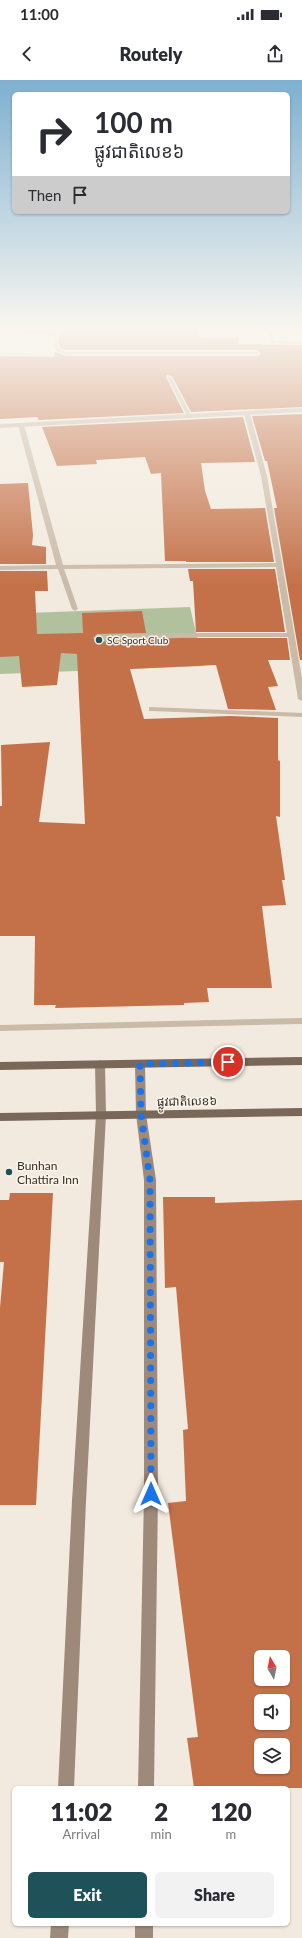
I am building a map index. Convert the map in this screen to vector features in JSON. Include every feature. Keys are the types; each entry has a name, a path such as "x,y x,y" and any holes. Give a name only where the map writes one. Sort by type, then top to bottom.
{"main road":[{"path":"0,1066 302,1061"},
{"path":"66,1786 79,1501 101,1115 100,1064"},
{"path":"140,1064 141,1114 150,1180 151,1494 146,1786"},
{"name":"ផ្លូវជាតិលេខ៦","path":"0,1117 302,1112"},
{"path":"60,1926 60,1938"},
{"path":"144,1926 144,1938"}],"street":[{"path":"188,412 190,416"},
{"path":"0,426 279,412"},
{"path":"247,414 264,476 290,635 300,671 302,698"},
{"path":"21,425 60,567 75,609"},
{"path":"0,568 279,565"},
{"path":"97,638 172,635 290,635"},
{"path":"152,709 302,715"},
{"path":"0,1028 302,1021"}],"green space":[{"name":"SC Sport Club","path":"190,607 204,666 0,674 0,614"}],"building":[{"path":"0,412 183,412 184,413 39,420 37,417 0,419"},
{"path":"302,414 302,660 300,660 274,508 277,508 267,461 265,461 252,416"},
{"path":"243,417 255,462 201,463 205,491 211,509 265,508 274,562 165,561 161,473 151,474 145,457 96,460 97,464 57,466 42,427"},
{"path":"28,483 33,535 32,545 46,547 46,564 0,564 0,484"},
{"path":"188,569 275,569 285,632 196,632 193,581 190,581"},
{"path":"0,571 47,571 48,591 35,591 37,634 83,633 82,613 142,611 146,633 97,634 93,638 97,642 179,638 287,638 290,660 268,660 278,686 268,687 276,710 228,709 216,665 130,669 144,719 230,716 278,718 280,817 276,816 285,880 282,880 286,905 262,906 272,988 207,988 209,1002 184,1003 184,1005 55,1008 56,1005 34,1005 35,936 0,936 0,806 2,806 1,745 50,742 39,822 85,824 77,654 61,653 57,685 22,687 19,656 0,657"},
{"path":"10,1193 53,1193 36,1505 0,1505 0,1308 4,1262 0,1262 0,1200 9,1200"},
{"path":"163,1197 215,1197 215,1203 302,1200 302,1788 290,1788 290,1786 194,1786 187,1738 198,1737 168,1503 186,1501 183,1430 188,1429 176,1287 165,1288"}],"place":[{"name":"SC Sport Club","path":"99,640"},
{"name":"Bunhan Chattira Inn","path":"9,1172"}],"route":[{"path":"151,1494 150,1180 141,1114 140,1064 228,1062"}]}
